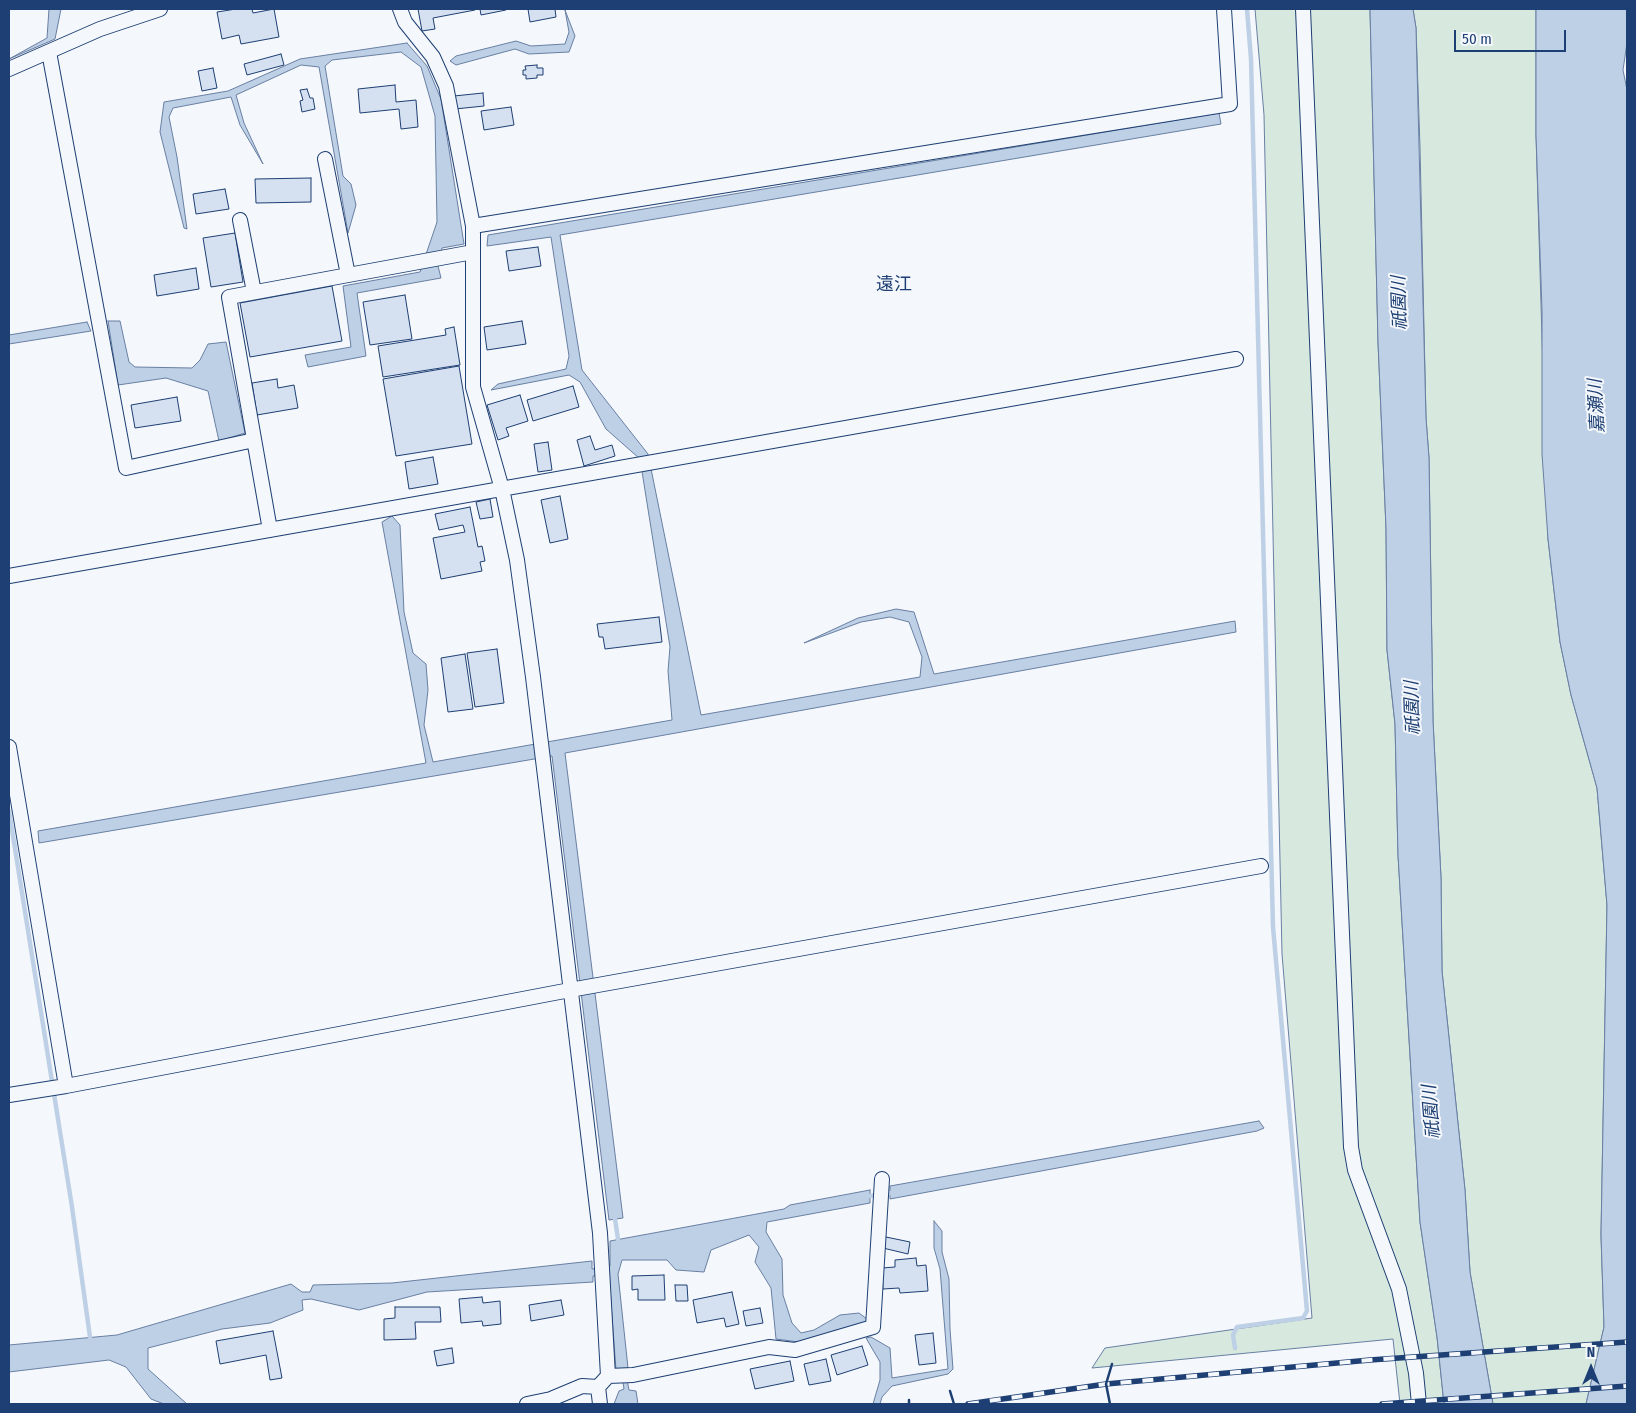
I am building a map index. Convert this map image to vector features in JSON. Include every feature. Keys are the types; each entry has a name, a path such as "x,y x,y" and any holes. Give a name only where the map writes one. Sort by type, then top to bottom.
{"street":[{"path":"9,70 100,29 160,9"},
{"path":"400,9 405,22 433,57 446,86 473,226 474,387 502,489 517,560 542,762 574,990 613,1376"},
{"path":"473,226 1230,104 1224,9"},
{"path":"1303,9 1351,1148 1356,1170 1399,1290 1416,1373 1419,1404"},
{"path":"49,52 126,468 254,440"},
{"path":"325,159 348,275"},
{"path":"240,220 254,292"},
{"path":"270,530 230,297 473,252"},
{"path":"9,576 1236,359"},
{"path":"9,747 66,1086"},
{"path":"9,1095 46,1090 598,985 1261,866"},
{"path":"526,1404 551,1399 582,1386 598,1387 613,1376 633,1375 769,1347 795,1350 873,1328 881,1189"},
{"path":"598,1387 600,1404"}],"shaded area":[{"path":"1255,9 1370,9 1378,342 1386,528 1387,650 1395,724 1398,855 1420,1222 1437,1337 1444,1404 1400,1404 1393,1339 1092,1368 1105,1348 1312,1318 1282,954 1264,115"},
{"path":"1413,9 1536,9 1536,135 1548,539 1560,642 1571,695 1597,788 1607,905 1601,1235 1604,1327 1586,1404 1493,1404 1470,1272 1465,1190 1442,971 1441,878 1433,721 1429,458 1426,418 1420,148 1416,28"}],"water":[{"path":"49,9 61,9 55,39 9,59 47,38"},
{"name":"祇園川","path":"1370,9 1413,9 1416,28 1426,418 1429,458 1433,721 1441,878 1442,971 1465,1190 1470,1272 1493,1404 1444,1404 1437,1337 1420,1222 1398,855 1395,724 1387,650 1386,528 1378,342"},
{"name":"嘉瀬川","path":"1536,9 1627,9 1627,43 1623,70 1627,90 1627,1404 1586,1404 1604,1327 1601,1235 1607,905 1597,788 1571,695 1560,642 1548,539 1542,454 1542,311 1536,135"},
{"path":"565,10 575,36 569,52 529,54 515,49 456,65 450,61 456,56 516,41 531,46 565,44 569,32"},
{"path":"407,43 427,66 441,99 464,244 442,248 438,266 441,278 357,293 366,356 308,367 305,355 351,347 343,286 420,272 437,222 435,116 421,67 401,52 332,60 325,66 343,176 351,184 356,205 348,233 319,67 301,65 236,95 244,123 263,164 240,125 231,97 173,108 169,117 177,157 187,229 184,228 160,132 164,102 228,91 300,59"},
{"path":"1219,113 1221,124 560,235 582,370 648,454 701,715 920,677 922,657 909,622 890,617 861,622 804,643 858,618 896,609 914,612 934,674 1235,621 1236,632 565,753 623,1218 609,1220 552,756 39,843 38,831 426,763 382,522 392,516 400,525 404,612 413,653 426,664 428,690 424,725 433,762 672,720 668,671 670,647 640,459 606,429 580,382 569,375 491,390 498,384 566,369 569,356 551,237 487,246 488,235"},
{"path":"108,321 120,321 129,362 135,367 192,368 200,360 208,344 226,342 245,433 219,441 208,391 166,378 118,385"},
{"path":"87,322 91,331 9,344 9,335"},
{"path":"1259,1121 1264,1128 1257,1131 890,1199 890,1186"},
{"path":"870,1190 870,1203 767,1222 766,1232 782,1259 783,1295 792,1323 801,1333 814,1330 840,1315 859,1313 867,1319 863,1327 806,1343 776,1339 771,1288 755,1262 759,1247 749,1235 711,1250 704,1272 676,1270 667,1260 622,1260 618,1274 628,1368 625,1370 629,1390 636,1391 638,1404 614,1404 619,1391 624,1389 621,1370 616,1370 609,1275 593,1276 593,1282 427,1292 359,1310 311,1299 302,1300 303,1310 270,1323 222,1329 148,1348 148,1369 187,1404 164,1404 151,1399 126,1367 109,1360 9,1372 9,1345 117,1335 291,1284 302,1292 310,1292 313,1285 392,1283 592,1261 592,1269 610,1266 610,1241 784,1209 790,1205"},
{"path":"934,1221 942,1231 942,1252 949,1279 953,1369 948,1374 892,1386 882,1397 880,1404 873,1404 880,1380 880,1362 866,1338 871,1337 890,1348 892,1378 948,1369 940,1269 934,1248"}],"building":[{"path":"252,9 253,13 274,9 279,37 241,44 239,35 222,39 217,12"},
{"path":"418,9 475,10 433,18 435,29 422,31"},
{"path":"480,9 505,9 506,10 481,15"},
{"path":"528,9 555,9 556,17 530,22"},
{"path":"281,54 284,65 247,75 244,64"},
{"path":"537,65 537,68 543,68 543,75 537,75 537,78 526,79 526,75 523,75 523,70 526,70 525,66"},
{"path":"213,68 217,88 202,91 198,71"},
{"path":"395,85 396,102 416,100 418,127 401,129 399,109 360,113 358,89"},
{"path":"307,89 310,98 313,98 315,109 302,112 300,101 303,100 300,90"},
{"path":"483,93 484,106 455,109 454,96"},
{"path":"511,107 514,125 484,130 481,111"},
{"path":"311,178 311,202 256,203 255,179"},
{"path":"225,189 229,209 196,214 193,194"},
{"path":"235,233 243,282 211,287 203,238"},
{"path":"538,247 541,266 509,271 506,251"},
{"path":"196,268 199,289 157,296 154,275"},
{"path":"332,286 342,341 250,357 240,303"},
{"path":"405,295 412,339 370,345 363,302"},
{"path":"522,321 526,344 487,350 484,327"},
{"path":"454,327 460,365 383,377 378,346 446,335 445,329"},
{"path":"459,366 472,444 396,456 383,379"},
{"path":"277,379 278,388 294,385 298,408 257,415 252,383"},
{"path":"573,386 579,407 533,421 527,400"},
{"path":"520,395 528,421 506,428 509,436 498,440 487,405"},
{"path":"177,397 181,421 135,428 131,405"},
{"path":"590,436 595,450 612,445 615,456 584,466 577,440"},
{"path":"548,442 552,470 538,472 534,444"},
{"path":"433,457 438,484 409,489 405,462"},
{"path":"560,496 568,539 550,543 541,500"},
{"path":"490,499 493,517 480,519 476,502"},
{"path":"470,507 478,547 482,546 485,561 480,562 482,571 441,579 433,538 465,532 463,525 439,530 435,514"},
{"path":"659,617 662,642 605,649 603,637 599,637 597,624"},
{"path":"497,649 504,703 475,707 467,653"},
{"path":"465,654 473,709 448,712 441,658"},
{"path":"886,1237 910,1242 908,1254 883,1248"},
{"path":"916,1258 917,1266 926,1265 928,1291 900,1293 899,1288 883,1289 882,1268 895,1267 895,1260"},
{"path":"664,1275 665,1300 638,1300 638,1289 632,1290 632,1276"},
{"path":"675,1285 687,1285 688,1301 676,1301"},
{"path":"732,1292 739,1324 726,1327 724,1318 697,1323 693,1300"},
{"path":"482,1297 483,1303 500,1301 501,1324 483,1326 482,1321 461,1323 459,1299"},
{"path":"561,1300 564,1315 531,1321 529,1305"},
{"path":"395,1307 440,1307 441,1322 415,1322 416,1339 384,1340 384,1319 395,1318"},
{"path":"760,1308 763,1323 746,1326 743,1311"},
{"path":"273,1331 282,1378 270,1380 266,1355 220,1364 216,1341"},
{"path":"933,1333 936,1363 919,1365 915,1335"},
{"path":"862,1346 868,1365 837,1375 831,1355"},
{"path":"452,1348 454,1363 437,1366 434,1351"},
{"path":"826,1359 831,1381 809,1385 804,1364"},
{"path":"790,1361 794,1381 755,1389 750,1369"}],"waterway":[{"path":"1235,1348 1233,1335 1237,1327 1303,1318 1307,1311 1273,927 1251,59 1247,9"},
{"path":"9,811 72,1207 90,1337"},
{"path":"870,1196 890,1193"},
{"path":"615,1219 618,1239"}],"railway":[{"path":"968,1404 1106,1384 1370,1360 1627,1342"},
{"path":"1382,1404 1627,1386"}],"wall":[{"path":"1110,1404 1106,1384 1112,1364"},
{"path":"950,1391 954,1404"}],"district":[{"name":"遠江","path":"894,285"}]}
